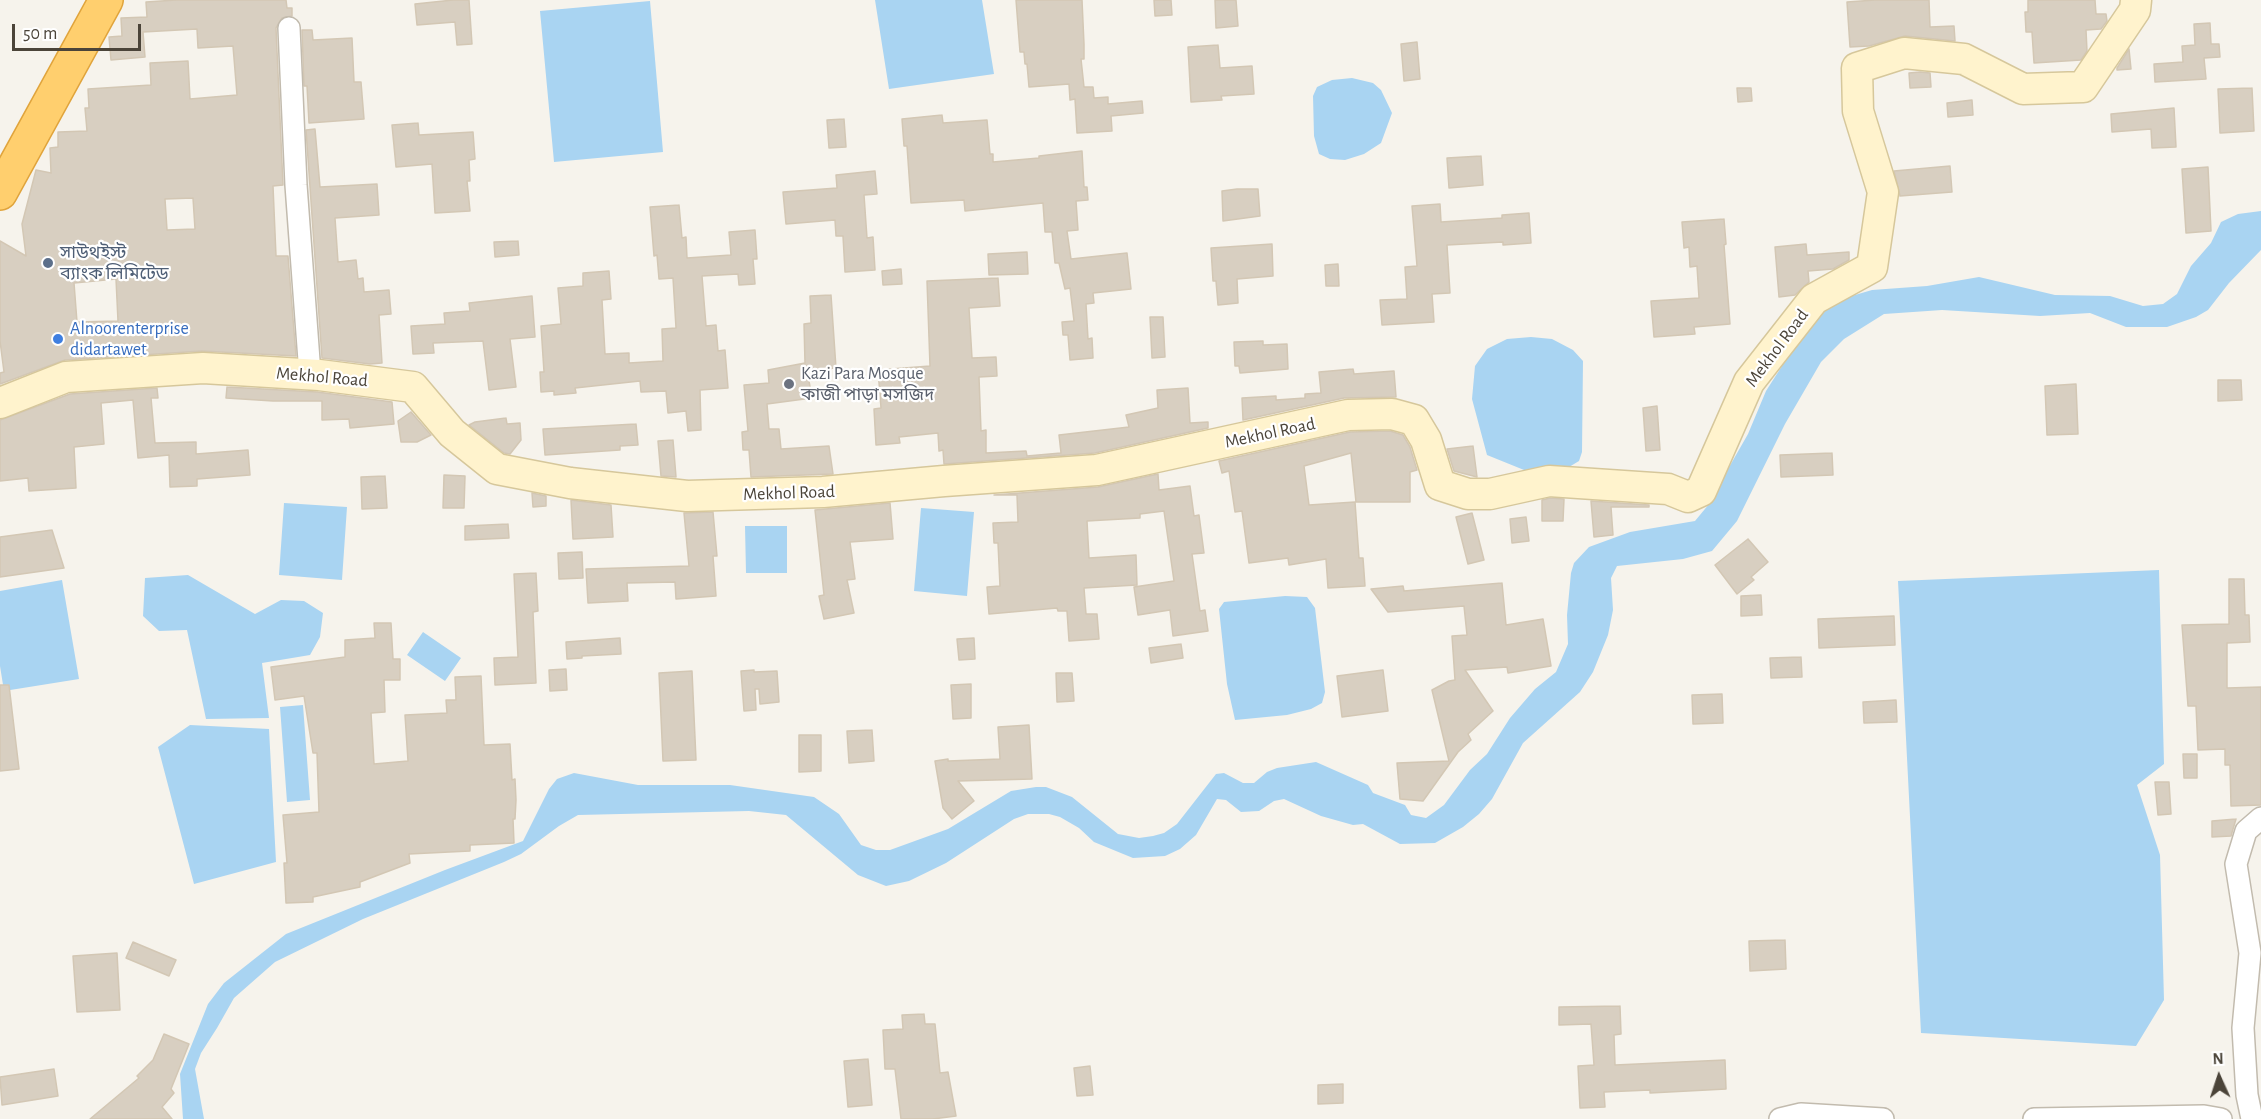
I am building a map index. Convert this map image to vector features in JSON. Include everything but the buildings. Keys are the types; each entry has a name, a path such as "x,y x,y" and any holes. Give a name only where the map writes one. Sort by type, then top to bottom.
{"highway":[{"path":"0,154 84,0"},
{"path":"0,193 106,0"}],"street":[{"name":"Mekhol Road","path":"0,403 66,377 203,368 310,374 414,387 452,433 497,469 570,483 687,496 823,492 1097,470 1348,416 1392,414 1414,420 1426,441 1440,485 1468,494 1490,494 1549,481 1668,489 1688,497 1701,491 1749,382 1814,298 1872,267 1883,192 1858,111 1857,68 1904,54 1964,59 2023,89 2083,87 2135,10 2136,0"},
{"path":"289,28 296,185 310,374"},
{"path":"2252,1119 2247,1095 2243,1028 2250,953 2236,864 2246,831 2261,818"},
{"path":"1780,1119 1801,1114 1884,1119"},
{"path":"2034,1119 2204,1116 2222,1119"}],"water":[{"path":"875,0 982,0 994,74 889,89"},
{"path":"650,1 663,152 554,162 540,11"},
{"path":"1352,78 1373,83 1381,90 1392,113 1381,143 1364,154 1345,160 1330,159 1319,154 1314,136 1313,96 1317,87 1332,80"},
{"path":"2261,211 2261,250 2229,283 2208,310 2196,317 2167,327 2126,327 2090,313 2040,316 1942,310 1884,314 1844,339 1821,362 1785,424 1737,521 1712,551 1683,559 1617,566 1611,578 1613,610 1608,635 1593,672 1580,692 1523,743 1492,799 1479,814 1463,827 1435,843 1400,844 1363,824 1353,825 1321,816 1284,799 1274,801 1259,811 1241,812 1226,800 1217,799 1196,835 1180,849 1165,856 1133,858 1094,842 1079,828 1060,817 1049,814 1028,814 1014,819 946,863 909,881 886,886 858,875 786,815 749,811 578,815 521,854 363,919 275,962 234,998 201,1053 195,1069 204,1119 183,1119 180,1074 208,1004 224,983 286,934 523,841 549,789 557,779 574,773 638,785 730,785 814,797 839,814 861,845 876,850 890,850 948,829 1011,791 1036,787 1046,787 1072,797 1118,834 1139,838 1153,836 1164,833 1177,824 1216,774 1224,773 1243,783 1254,783 1267,772 1277,768 1316,762 1368,785 1373,793 1405,805 1411,815 1426,818 1444,805 1470,770 1487,754 1510,718 1535,689 1556,672 1568,644 1567,615 1574,563 1589,547 1630,532 1695,521 1714,498 1748,434 1766,391 1821,305 1872,290 1927,286 1979,277 2055,295 2110,296 2143,306 2163,304 2177,294 2191,266 2211,243 2221,222 2238,214"},
{"path":"1531,337 1552,339 1573,350 1583,361 1582,452 1579,461 1564,470 1529,472 1487,455 1472,399 1475,366 1487,349 1507,339"},
{"path":"284,503 347,507 342,580 279,575"},
{"path":"921,508 974,512 967,596 914,591"},
{"path":"745,526 787,526 787,573 746,573"},
{"path":"2159,570 2164,764 2137,785 2160,855 2164,1000 2136,1046 1921,1033 1898,581"},
{"path":"188,575 255,614 281,600 304,601 323,613 320,637 310,655 262,663 269,718 206,719 187,630 159,631 143,616 145,578"},
{"path":"62,580 79,679 4,691 0,666 0,591"},
{"path":"1285,596 1307,597 1315,608 1325,692 1322,703 1311,709 1287,715 1235,720 1227,684 1219,609 1224,602"},
{"path":"423,632 461,658 445,681 407,655"},
{"path":"303,705 310,800 287,802 280,707"},
{"path":"190,725 269,729 276,862 194,884 158,747"}],"place":[{"name":"সাউথইস্ট ব্যাংক লিমিটেড","path":"48,263"},
{"name":"Alnoorenterprise didartawet","path":"58,339"},
{"name":"Kazi Para Mosque কাজী পাড়া মসজিদ","path":"789,384"}]}
